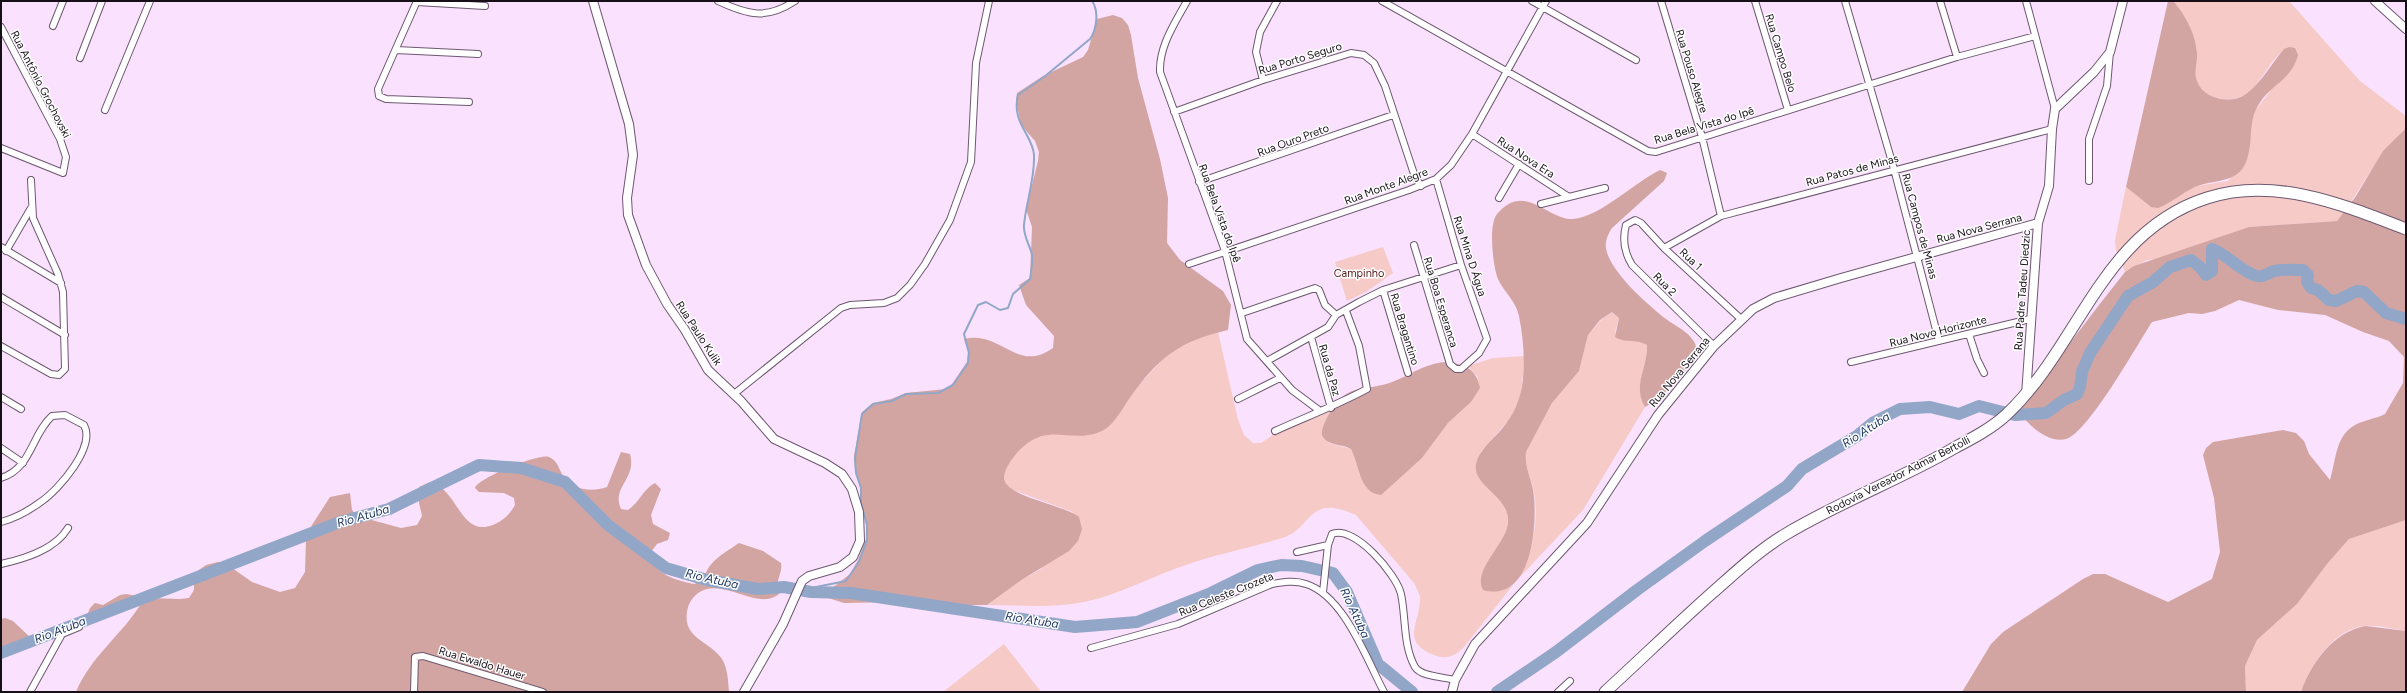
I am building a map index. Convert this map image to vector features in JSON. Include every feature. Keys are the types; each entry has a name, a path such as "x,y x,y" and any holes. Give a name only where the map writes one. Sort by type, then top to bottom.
{"highway":[{"name":"Rodovia Vereador Admar Bertolli","path":"1605,692 1737,571 1784,535 1841,504 1937,458 2005,416 2026,395 2113,265 2144,233 2170,216 2206,198 2240,191 2270,191 2315,197 2351,208 2406,229"}],"street":[{"path":"53,26 63,1"},
{"path":"80,58 102,1"},
{"path":"105,110 150,1"},
{"name":"Rua Paulo Kulik","path":"593,1 629,124 633,155 627,207 632,230 644,261 667,304 685,330 705,365 734,394 774,439 834,468 842,474 852,489 861,522 858,549 848,562 840,567 809,576 800,584 780,629 744,692"},
{"path":"718,1 745,12 769,14 795,1"},
{"path":"734,394 842,308 850,305 884,303 897,298 910,286 925,264 950,220 971,162 976,63 989,1"},
{"name":"Rua Bela Vista do Ipê","path":"1187,1 1166,38 1159,60 1160,72 1225,251 1242,313 1247,339 1292,390 1320,411"},
{"path":"1263,80 1256,52 1260,32 1277,1"},
{"name":"Rua Bela Vista do Ipê","path":"1382,1 1648,151 1656,152 1957,57 2035,36"},
{"path":"1532,1 1544,4 1636,60"},
{"name":"Rua Pouso Alegre","path":"1661,1 1702,137 1721,216"},
{"name":"Rua Campo Belo","path":"1755,1 1788,110"},
{"name":"Rua Campos de Minas","path":"1845,1 1894,169 1939,341"},
{"path":"1940,1 1957,57"},
{"name":"Rua Padre Tadeu Diedzic","path":"2026,1 2055,109 2052,128 2049,186 2038,223 2030,319 2026,395"},
{"path":"2088,181 2089,139 2107,86 2110,52 2123,1"},
{"path":"2375,1 2406,29"},
{"path":"469,102 382,99 379,96 378,90 417,2 485,6"},
{"name":"Rua Monte Alegre","path":"1189,264 1421,186 1436,179 1451,165 1472,134 1544,4"},
{"name":"Rua Antônio Grochovski","path":"1,27 60,139 66,157 63,173 1,148"},
{"path":"396,50 478,54"},
{"path":"2055,109 2094,72 2110,52"},
{"name":"Rua Porto Seguro","path":"1174,112 1263,80 1351,53 1364,55 1374,63 1385,86 1393,115 1415,177 1421,186"},
{"name":"Rua Ouro Preto","path":"1199,182 1393,115"},
{"name":"Rua Patos de Minas","path":"1664,248 1721,216 2052,128"},
{"name":"Rua Nova Era","path":"1472,134 1569,197"},
{"path":"1500,198 1519,164"},
{"name":"Rua Mina D Água","path":"1436,179 1461,265 1487,339 1479,353 1461,369 1456,369 1450,364"},
{"path":"1,346 46,372 59,375 66,366 61,283 37,229 31,208 32,180"},
{"path":"1541,204 1604,188"},
{"path":"31,208 4,249 61,283"},
{"name":"Rua 1","path":"1626,225 1635,220 1641,223 1664,248 1741,319"},
{"name":"Rua Nova Serrana","path":"1454,686 1475,644 1587,523 1658,415 1714,346 1753,308 1774,298 1917,255 2038,223"},
{"name":"Rua 2","path":"1626,225 1624,235 1625,254 1632,265 1714,346"},
{"name":"Rua Boa Esperanca","path":"1414,245 1422,277 1450,364"},
{"path":"1267,361 1328,327 1336,315 1383,290 1461,265"},
{"path":"1242,313 1315,288 1319,290 1325,304 1336,315"},
{"name":"Rua Bragantino","path":"1383,290 1408,373"},
{"path":"1,297 65,335"},
{"path":"1275,431 1320,411 1331,408 1367,389 1358,346 1346,311"},
{"name":"Rua Novo Horizonte","path":"1851,362 2030,319"},
{"path":"1969,334 1977,359 1984,373"},
{"name":"Rua da Paz","path":"1311,337 1331,408"},
{"path":"1238,399 1280,378"},
{"path":"1,397 21,409"},
{"path":"1,478 10,474 23,463 52,416 65,414 84,425 87,436 86,443 63,480 34,507 1,522"},
{"path":"1,448 23,463"},
{"path":"1,564 44,549 63,536 68,528"},
{"path":"1323,592 1323,579 1328,545 1332,534 1336,532 1353,536 1364,543 1393,576 1401,593 1410,652 1416,668 1454,686"},
{"path":"1297,552 1328,545"},
{"name":"Rua Celeste Crozeta","path":"1091,648 1178,624 1272,584 1288,582 1306,583 1323,592 1338,608 1384,692"},
{"path":"30,692 62,634 79,627"},
{"name":"Rua Ewaldo Hauer","path":"414,692 414,657 434,658 543,692"},
{"path":"1558,692 1570,681"}],"green space":[{"path":"2173,1 2289,1 2360,81 2406,116 2406,128 2386,150 2337,221 2249,227 2157,259 2147,260 2125,272 2116,250 2115,240 2126,187 2151,207 2197,186 2228,181 2248,156 2250,128 2254,112 2269,93 2289,47 2282,51 2252,89 2246,94 2239,98 2231,99 2214,97 2201,89 2197,82 2195,74 2197,50 2195,41 2186,20"},
{"name":"Campinho","path":"1383,247 1393,273 1366,292 1347,301 1335,262"},
{"path":"1612,312 1619,318 1615,332 1621,340 1638,340 1647,345 1640,392 1645,407 1583,510 1519,578 1531,546 1534,534 1536,511 1533,488 1527,466 1526,452 1552,403 1579,371 1588,335 1601,320"},
{"path":"1218,332 1238,420 1244,435 1253,443 1261,443 1290,424 1332,409 1329,443 1351,449 1356,457 1360,474 1406,472 1422,458 1448,423 1471,402 1478,377 1468,366 1493,358 1525,356 1520,401 1509,420 1481,451 1477,474 1502,502 1507,511 1508,520 1502,539 1482,575 1504,589 1513,585 1464,647 1457,653 1447,657 1434,655 1423,650 1417,644 1414,637 1414,630 1420,597 1414,583 1356,515 1340,509 1328,508 1319,510 1312,514 1300,527 1282,538 1195,562 1131,587 1092,600 1067,605 987,605 1023,579 1041,569 1073,512 1013,490 1007,485 1004,480 1005,471 1017,451 1029,441 1042,435 1055,433 1077,435 1139,385 1163,359 1178,347 1192,339"},
{"path":"2406,520 2406,631 2376,626 2354,628 2344,633 2325,650 2310,671 2301,692 2246,692 2245,666 2257,640 2297,604 2327,564 2349,539"},
{"path":"1004,644 1041,692 943,692"}],"shaded area":[{"path":"2168,1 2173,1 2182,12 2189,25 2195,39 2196,46 2197,57 2195,74 2197,81 2200,87 2211,96 2225,99 2240,97 2246,94 2257,84 2284,49 2289,47 2295,48 2298,55 2291,71 2264,97 2256,110 2253,117 2248,156 2245,165 2240,172 2227,179 2195,187 2158,208 2151,207 2126,187"},
{"path":"1113,15 1122,18 1128,25 1131,35 1138,78 1160,159 1168,198 1167,243 1180,260 1223,291 1231,305 1228,330 1211,334 1196,340 1171,353 1150,372 1114,421 1102,431 1090,435 1048,435 1038,437 1027,443 1016,454 1005,472 1004,478 1007,485 1024,496 1062,509 1079,517 1082,529 1078,541 1069,551 1023,579 987,605 902,602 844,603 822,596 850,574 858,560 866,539 866,523 860,501 860,486 855,471 854,456 862,412 873,403 891,399 906,393 946,389 952,384 967,362 968,351 964,339 977,338 988,340 1019,354 1029,356 1040,355 1053,348 1054,336 1026,305 1019,285 1030,278 1032,227 1026,209 1039,152 1035,141 1021,125 1016,100 1017,93 1043,76 1083,57 1088,50 1097,19"},
{"path":"2406,128 2406,520 2349,539 2327,564 2297,604 2257,640 2245,666 2246,692 1962,692 1991,644 2003,632 2083,579 2093,574 2105,574 2168,602 2212,579 2220,552 2214,498 2203,455 2206,448 2213,442 2283,430 2296,433 2304,441 2309,454 2330,480 2337,450 2340,442 2348,430 2355,425 2385,414 2403,383 2404,357 2389,341 2363,332 2325,315 2278,310 2239,300 2215,311 2202,314 2189,313 2152,322 2112,387 2099,405 2087,421 2075,433 2066,439 2053,439 2041,434 2022,416 2022,406 2125,272 2134,266 2249,227 2337,221 2356,196 2383,151"},
{"path":"1660,170 1667,173 1664,181 1612,228 1607,238 1606,248 1614,267 1630,287 1658,313 1692,338 1695,342 1696,355 1689,366 1669,389 1656,401 1645,407 1641,399 1640,384 1647,353 1647,345 1615,337 1619,318 1612,312 1600,320 1588,335 1579,371 1552,403 1526,452 1526,464 1533,491 1535,511 1532,544 1528,560 1521,575 1512,585 1499,591 1483,590 1481,582 1482,574 1502,539 1508,522 1507,513 1503,505 1480,479 1476,472 1476,464 1483,450 1510,419 1519,400 1524,371 1522,331 1519,316 1513,301 1498,279 1494,265 1492,236 1494,219 1497,214 1507,205 1517,201 1526,201 1536,204 1563,218 1573,219 1583,217 1606,206 1650,175"},
{"path":"1445,362 1458,364 1468,368 1475,375 1480,388 1471,402 1448,423 1422,458 1381,495 1374,493 1364,484 1351,449 1329,442 1323,437 1322,431 1326,420 1334,407 1349,392 1385,384 1425,367"},
{"path":"621,452 630,454 631,463 628,477 619,495 621,509 628,510 632,507 647,489 655,483 661,489 651,515 653,524 670,533 668,540 657,544 648,556 657,568 667,576 694,584 704,580 706,573 717,558 739,543 763,551 781,563 778,588 782,591 774,597 766,599 757,598 717,588 707,589 698,593 689,604 687,618 688,626 697,638 716,652 722,659 727,671 729,692 76,692 82,679 98,657 126,625 142,602 140,597 135,598 85,620 90,608 95,603 103,605 120,595 126,594 149,598 189,598 194,590 194,578 196,572 206,565 218,562 225,563 252,582 280,592 295,588 305,572 306,540 312,525 330,497 350,493 352,510 357,516 401,528 417,525 422,516 418,498 419,487 430,482 440,486 467,520 474,525 483,527 495,524 504,519 515,505 514,498 504,493 479,492 475,488 486,478 522,462 549,457 556,462 563,476 572,485 589,490 601,489 607,487"},
{"path":"5,618 13,621 34,641 1,655 1,619"},
{"path":"2366,626 2406,631 2406,692 2301,692 2311,670 2325,650 2344,634 2354,629"}],"waterway":[{"path":"801,590 846,581 859,562 867,540 867,525 861,503 861,488 856,473 855,458 862,414 873,404 892,401 906,394 938,393 953,385 968,363 969,353 964,334 978,305 986,302 1000,310 1008,308 1013,294 1030,279 1032,255 1024,225 1032,182 1034,155 1033,148 1017,113 1018,95 1044,77 1090,39 1096,25 1096,10 1092,1"},
{"name":"Rio Atuba","path":"1497,692 1556,652 1637,590 1705,541 1787,486 1802,469 1857,436 1874,422 1900,409 1930,407 1959,414 1979,406 2015,415 2046,413 2064,400 2077,394 2080,387 2082,372 2090,353 2128,296 2153,282 2170,267 2191,260 2200,267 2206,275 2212,271 2212,249 2222,254 2248,273 2257,276 2262,276 2277,270 2303,270 2308,275 2307,282 2311,288 2318,290 2329,300 2336,301 2357,291 2364,292 2386,313 2406,319"},
{"name":"Rio Atuba","path":"1,653 340,522 389,509 479,465 521,468 565,482 608,525 666,568 707,580 758,589 784,587 811,592 851,593 1075,627 1137,622 1211,593 1258,570 1281,565 1302,566 1333,573 1347,592 1378,664 1412,692"}]}
